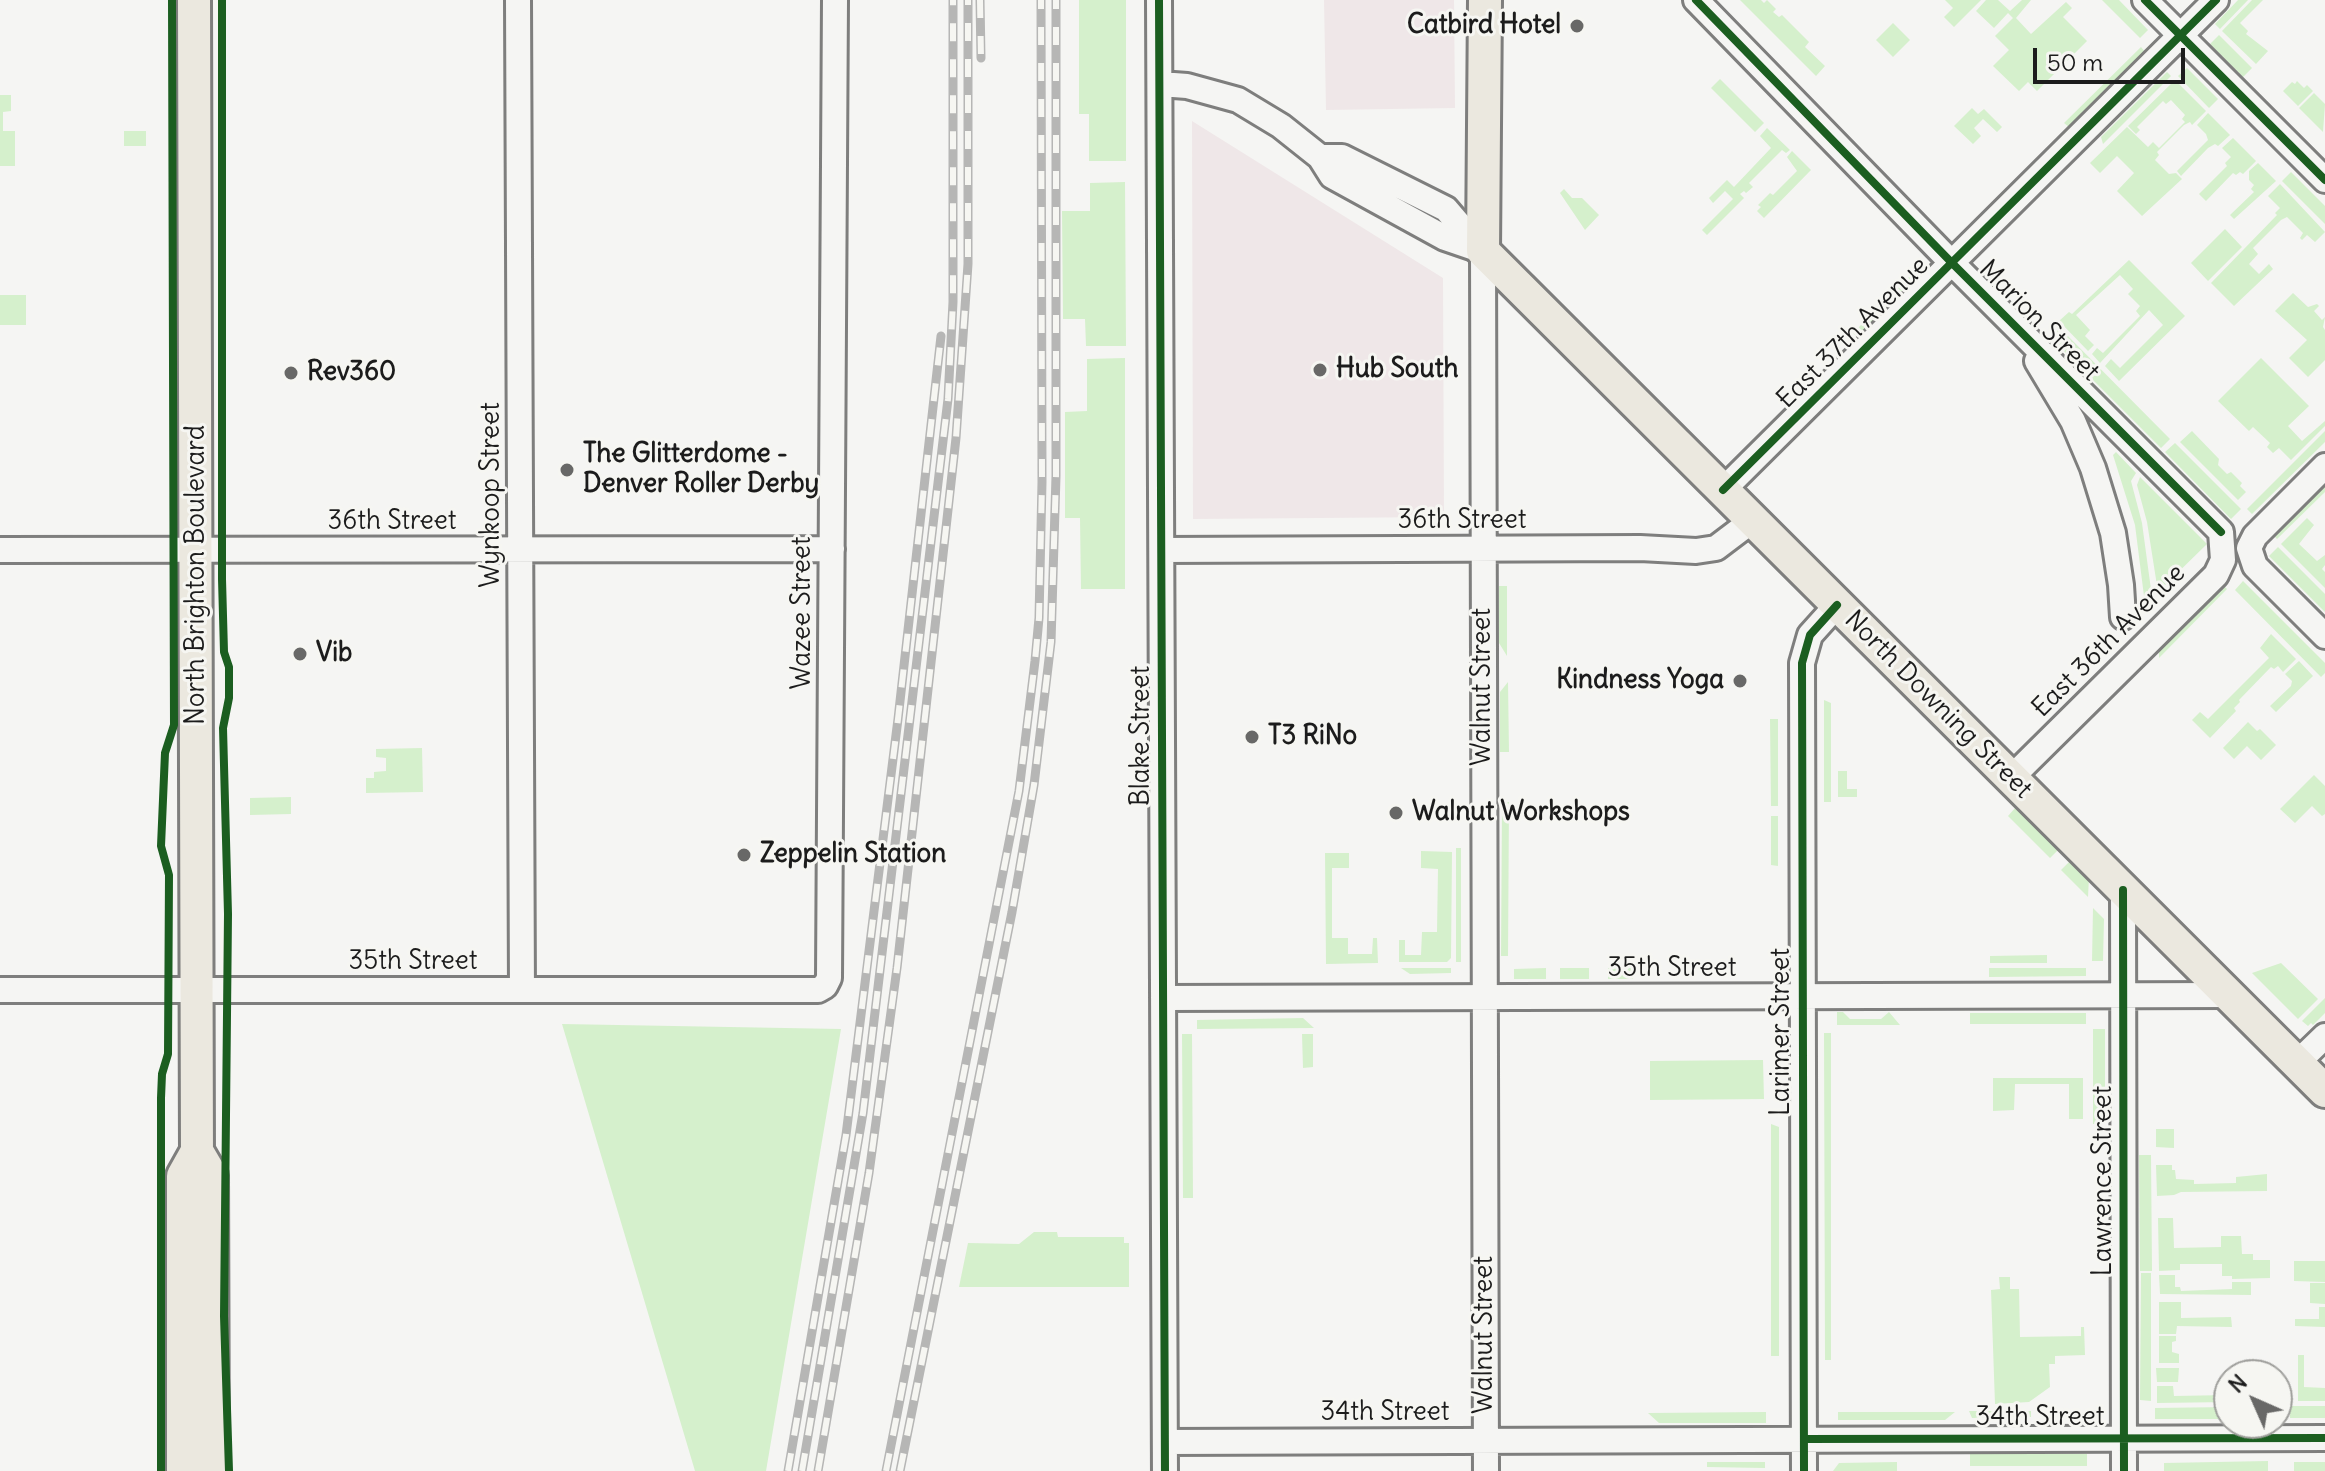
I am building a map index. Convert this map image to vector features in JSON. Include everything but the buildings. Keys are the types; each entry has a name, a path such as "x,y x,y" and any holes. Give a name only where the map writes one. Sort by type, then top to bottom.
{"main road":[{"name":"North Brighton Boulevard","path":"183,1471 183,1176 197,1151 198,550 194,0"},
{"name":"Walnut Street","path":"1483,251 1485,0"},
{"name":"North Downing Street","path":"1483,251 2325,1091"},
{"name":"North Brighton Boulevard","path":"197,1151 211,1175 212,1471"}],"street":[{"name":"Wynkoop Street","path":"518,0 522,990"},
{"name":"Wazee Street","path":"825,986 829,978 835,0"},
{"name":"Blake Street","path":"1159,0 1165,1471"},
{"name":"Marion Street","path":"1696,0 1952,263 2221,532"},
{"path":"2145,0 2325,180"},
{"name":"East 37th Avenue","path":"1723,490 2216,0"},
{"name":"North Downing Street","path":"1160,84 1187,86 1238,100 1281,126 1320,157 1332,176 1445,238 1483,251"},
{"name":"Walnut Street","path":"1483,251 1486,1471"},
{"path":"2018,328 2073,421 2093,468 2113,533 2123,617"},
{"path":"2325,466 2255,536 2249,548 2255,566 2325,636"},
{"name":"36th Street","path":"1162,550 1640,548 1696,551 1716,548 1753,520"},
{"name":"East 36th Avenue","path":"2011,778 2216,575 2223,560 2221,532"},
{"name":"36th Street","path":"0,550 832,549"},
{"name":"Larimer Street","path":"1804,1471 1802,663 1810,635 1837,605"},
{"name":"Lawrence Street","path":"2123,890 2124,1471"},
{"name":"35th Street","path":"0,990 818,990 825,986"},
{"name":"35th Street","path":"1163,998 2229,995"},
{"path":"2297,1063 2325,1036"},
{"name":"34th Street","path":"1165,1442 2325,1438"}],"shaded area":[{"path":"1324,0 1454,0 1455,108 1326,110"},
{"name":"Hub South","path":"1192,121 1443,278 1444,517 1193,519"}],"green space":[{"path":"1079,0 1126,0 1126,161 1089,161 1089,114 1079,114"},
{"path":"1740,0 1761,0 1764,3 1767,0 1776,9 1773,12 1779,17 1782,15 1809,42 1805,47 1825,66 1816,76"},
{"path":"1945,0 1981,0 1954,27 1944,17 1953,8"},
{"path":"1986,0 1998,0 2010,11 2022,0 2031,0 2016,18 2031,34 2066,2 2072,8 2063,17 2087,41 2037,91 2028,82 2019,91 1993,66 2009,50 1995,36 2013,18 2008,13 1994,28 1976,11"},
{"path":"2102,0 2119,0 2148,30 2140,38"},
{"path":"2238,0 2248,0 2220,29 2215,24"},
{"path":"2252,0 2263,0 2240,23 2248,31 2246,34 2268,51 2256,64 2222,31"},
{"path":"1893,23 1910,40 1893,57 1876,40"},
{"path":"2219,35 2252,68 2243,77 2210,44"},
{"path":"2141,47 2145,52 2069,127 2064,123"},
{"path":"2187,68 2218,99 2209,108 2178,76"},
{"path":"2167,72 2171,76 2103,144 2101,137"},
{"path":"1720,79 1764,123 1755,132 1711,88"},
{"path":"2175,80 2206,111 2192,125 2190,122 2184,125 2157,152 2159,155 2155,160 2169,174 2176,173 2182,179 2142,216 2117,191 2134,173 2117,156 2100,173 2090,163 2127,127 2148,147 2153,142 2159,148 2185,122 2182,119 2185,115 2171,100 2166,104 2163,101 2137,127 2140,130 2136,134 2128,126"},
{"path":"2297,81 2313,91 2298,106 2283,91"},
{"path":"2314,93 2325,104 2323,132 2299,108"},
{"path":"0,95 11,95 11,111 3,112 3,131 15,131 15,166 0,166"},
{"path":"1972,108 1978,114 1984,109 2002,127 1997,132 1983,119 1974,128 1981,136 1973,144 1954,126"},
{"path":"2208,113 2230,135 2218,146 2215,144 2208,148 2181,176 2177,171 2208,140 2197,125"},
{"path":"1767,128 1790,150 1786,153 1782,150 1749,183 1753,187 1740,194 1744,198 1707,235 1702,230 1733,199 1725,191 1713,203 1709,198 1727,180 1734,187 1771,148 1760,136"},
{"path":"124,131 146,131 146,146 124,146"},
{"path":"2233,138 2256,161 2243,174 2233,173 2206,201 2199,194 2227,166 2225,163 2231,157 2222,148"},
{"path":"1792,151 1811,170 1764,218 1757,211 1761,207 1758,205 1797,171 1787,157"},
{"path":"2258,163 2276,181 2234,219 2230,215 2254,192 2249,171"},
{"path":"2291,172 2325,206 2325,224 2282,181"},
{"path":"1125,182 1126,346 1086,346 1085,319 1063,319 1062,211 1090,211 1090,183"},
{"path":"2280,184 2325,232 2315,242 2307,235 2302,240 2303,233 2287,217 2281,220 2253,248 2258,254 2249,264 2259,274 2269,264 2273,269 2234,306 2211,283 2277,215 2275,213 2280,208 2268,196"},
{"path":"1564,189 1572,198 1582,198 1599,215 1585,230 1560,193"},
{"path":"2225,229 2242,247 2208,281 2191,263"},
{"path":"2129,260 2185,316 2119,381 2105,366 2111,359 2120,368 2163,325 2149,310 2100,363 2092,354 2097,348 2103,353 2140,316 2136,311 2140,306 2128,294 2133,289 2120,275 2076,315 2090,330 2085,336 2094,345 2088,351 2059,321 2069,312 2072,314"},
{"path":"1912,274 1917,279 1858,338 1853,333"},
{"path":"2293,293 2308,307 2317,304 2319,306 2314,311 2322,320 2325,317 2325,360 2308,377 2289,358 2307,340 2275,311"},
{"path":"0,295 26,295 26,325 0,325"},
{"path":"2059,327 2170,439 2161,448 2050,337"},
{"path":"1125,358 1125,589 1081,589 1080,518 1065,518 1065,412 1087,411 1087,359"},
{"path":"2261,358 2309,406 2288,426 2302,441 2325,421 2325,426 2291,460 2279,448 2273,453 2267,447 2270,443 2253,427 2249,431 2218,401"},
{"path":"2192,431 2219,459 2218,465 2242,483 2240,486 2246,492 2238,500 2180,442"},
{"path":"2325,431 2325,442 2252,514 2247,509"},
{"path":"2175,443 2241,509 2231,519 2165,452"},
{"path":"2116,452 2136,473 2131,481 2142,523 2152,597 2145,604 2135,525 2113,455"},
{"path":"2140,477 2207,544 2158,592 2147,522 2137,485"},
{"path":"2325,483 2325,492 2277,539 2273,535"},
{"path":"2307,518 2314,525 2299,544 2317,561 2325,555 2322,569 2325,572 2325,588 2281,544"},
{"path":"2278,547 2325,594 2325,612 2269,556"},
{"path":"2243,581 2325,663 2325,673 2321,677 2235,590"},
{"path":"2222,584 2227,589 2159,658 2159,648"},
{"path":"1499,586 1507,586 1507,656 1499,643"},
{"path":"2271,634 2296,659 2283,672 2278,666 2274,669 2271,667 2239,700 2234,708 2236,711 2210,738 2192,720 2200,712 2208,719 2269,658 2260,648"},
{"path":"2299,661 2313,676 2276,712 2270,706 2291,686 2292,681 2285,674"},
{"path":"1508,682 1509,752 1500,752 1500,692"},
{"path":"1824,700 1831,703 1831,802 1824,802"},
{"path":"1770,719 1778,719 1778,806 1771,806"},
{"path":"2248,722 2276,745 2261,760 2247,746 2234,759 2223,748"},
{"path":"422,748 423,792 366,793 366,778 374,778 374,772 386,771 386,758 376,757 376,749"},
{"path":"1838,771 1847,771 1847,789 1857,789 1857,797 1838,797"},
{"path":"2314,775 2325,786 2325,814 2322,816 2312,806 2295,823 2280,809"},
{"path":"291,797 291,814 250,815 250,798"},
{"path":"1502,802 1509,802 1508,956 1501,956"},
{"path":"2016,807 2059,849 2050,858 2008,816"},
{"path":"1771,816 1778,816 1778,866 1771,865"},
{"path":"1456,848 1461,848 1461,962 1456,962"},
{"path":"1421,851 1452,852 1451,958 1447,962 1399,962 1399,940 1405,940 1405,955 1421,955 1422,932 1437,932 1438,869 1421,868"},
{"path":"1325,853 1349,853 1349,868 1332,868 1332,938 1348,938 1348,954 1372,954 1373,938 1377,938 1378,963 1326,964"},
{"path":"2071,860 2089,877 2088,897 2061,870"},
{"path":"2093,908 2104,919 2103,961 2092,961"},
{"path":"2047,955 2047,963 1990,963 1990,956"},
{"path":"2281,963 2318,999 2298,1019 2252,973"},
{"path":"1401,968 1451,968 1451,973 1410,974"},
{"path":"1546,968 1546,979 1514,979 1514,969"},
{"path":"1560,968 1589,968 1589,979 1560,979"},
{"path":"1608,968 1633,968 1633,979 1608,979"},
{"path":"1989,968 2086,968 2086,976 1989,977"},
{"path":"2325,998 2325,1013 2308,1026 2302,1021"},
{"path":"1837,1012 1843,1012 1850,1019 1881,1019 1889,1012 1900,1025 1837,1025"},
{"path":"1970,1013 2086,1013 2086,1024 1970,1024"},
{"path":"1303,1018 1314,1028 1197,1029 1197,1020"},
{"path":"562,1024 841,1029 766,1471 695,1471"},
{"path":"2093,1029 2105,1029 2105,1124 2093,1124"},
{"path":"1824,1033 1831,1033 1831,1360 1825,1360"},
{"path":"1182,1034 1192,1034 1193,1198 1183,1198"},
{"path":"1302,1034 1313,1034 1313,1067 1303,1068"},
{"path":"1763,1060 1764,1099 1650,1100 1650,1061"},
{"path":"1993,1078 2083,1078 2083,1119 2069,1119 2069,1084 2015,1084 2014,1110 1993,1111"},
{"path":"1771,1124 1779,1127 1779,1356 1771,1356"},
{"path":"2156,1129 2174,1129 2174,1148 2156,1147"},
{"path":"2139,1155 2151,1155 2152,1271 2140,1271"},
{"path":"2156,1165 2172,1165 2176,1179 2194,1180 2194,1184 2236,1183 2236,1177 2267,1174 2267,1191 2181,1192 2157,1196"},
{"path":"2158,1218 2173,1218 2174,1248 2221,1247 2221,1236 2241,1236 2242,1254 2253,1254 2253,1260 2270,1260 2270,1278 2232,1279 2232,1276 2222,1276 2222,1264 2180,1264 2180,1270 2159,1271"},
{"path":"1034,1232 1057,1232 1058,1237 1124,1237 1124,1243 1129,1243 1129,1287 959,1287 968,1243 1019,1244"},
{"path":"2294,1261 2325,1261 2325,1282 2294,1281"},
{"path":"2141,1273 2151,1273 2151,1401 2140,1400"},
{"path":"2159,1275 2175,1275 2175,1287 2180,1287 2181,1291 2232,1289 2232,1282 2251,1282 2251,1295 2160,1294"},
{"path":"1999,1277 2010,1277 2010,1289 2019,1289 2020,1337 2081,1336 2081,1327 2084,1327 2085,1355 2055,1356 2055,1364 2049,1364 2050,1387 2029,1402 1995,1404 1991,1290 2000,1289"},
{"path":"2310,1283 2325,1283 2325,1304 2310,1303"},
{"path":"2159,1302 2181,1302 2181,1318 2231,1317 2232,1327 2177,1326 2176,1334 2159,1334"},
{"path":"2319,1307 2325,1307 2325,1327 2295,1326 2295,1319 2319,1319"},
{"path":"2159,1336 2176,1336 2176,1341 2172,1342 2172,1352 2179,1354 2179,1363 2159,1363"},
{"path":"2298,1355 2304,1355 2304,1387 2325,1388 2325,1401 2298,1401"},
{"path":"2156,1368 2179,1368 2178,1382 2157,1382"},
{"path":"2157,1386 2173,1386 2174,1396 2213,1395 2213,1402 2157,1403"},
{"path":"2293,1406 2325,1406 2325,1418 2293,1418"},
{"path":"2213,1407 2213,1419 2155,1419 2155,1408"},
{"path":"1969,1411 2031,1411 2031,1417 1972,1418"},
{"path":"1766,1412 1766,1423 1659,1423 1648,1413"},
{"path":"1838,1412 1955,1412 1945,1420 1838,1420"},
{"path":"1970,1454 2087,1454 2087,1466 1970,1466"},
{"path":"2268,1461 2268,1471 2164,1471 2164,1463"},
{"path":"1707,1462 1765,1462 1765,1468 1707,1467"},
{"path":"1897,1462 1897,1471 1833,1471 1839,1463"},
{"path":"2294,1462 2325,1462 2325,1471 2294,1471"}],"railway":[{"path":"802,1471 863,1113 948,399 953,302 953,0"},
{"path":"818,1471 869,1173 897,968 956,438 968,264 968,0"},
{"path":"980,0 981,58"},
{"path":"886,1471 1019,791 1035,661 1042,482 1041,0"},
{"path":"900,1471 1012,912 1034,785 1051,642 1056,476 1056,0"},
{"path":"788,1471 846,1135 898,719 941,336"}],"cycle path":[{"path":"161,1471 161,1098 162,1074 168,1054 169,875 161,846 165,753 174,725 172,0"},
{"path":"222,0 222,579 224,652 229,667 229,698 223,728 228,914 224,1316 229,1471"},
{"path":"1159,0 1165,1471"},
{"path":"1696,0 1952,263 2221,532"},
{"path":"2145,0 2325,180"},
{"path":"1723,490 2216,0"},
{"path":"1804,1471 1802,663 1810,635 1837,605"},
{"path":"2123,890 2124,1471"},
{"path":"1804,1439 2325,1438"}],"place":[{"name":"Catbird Hotel","path":"1577,26"},
{"name":"Hub South","path":"1320,370"},
{"name":"Rev360","path":"291,373"},
{"name":"The Glitterdome - Denver Roller Derby","path":"567,470"},
{"name":"Vib","path":"300,654"},
{"name":"Kindness Yoga","path":"1740,681"},
{"name":"T3 RiNo","path":"1252,737"},
{"name":"Walnut Workshops","path":"1396,813"},
{"name":"Zeppelin Station","path":"744,855"}]}
